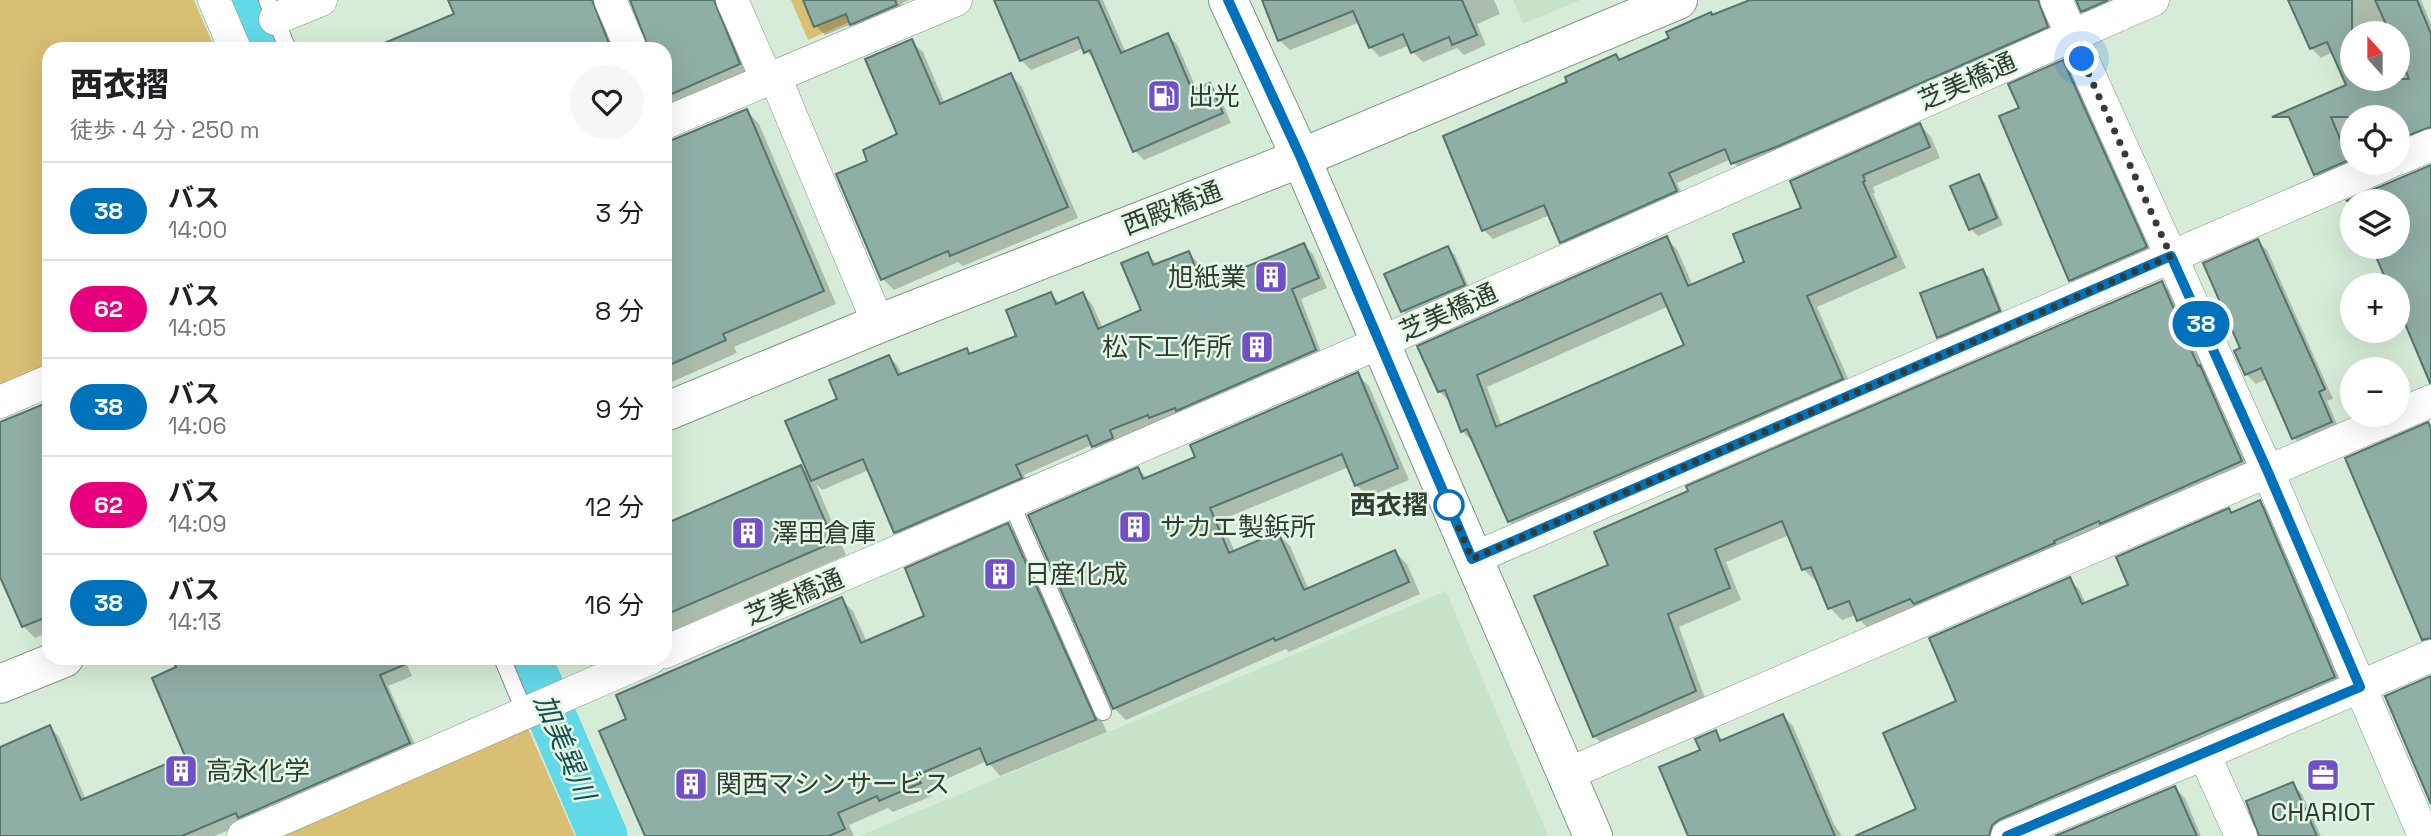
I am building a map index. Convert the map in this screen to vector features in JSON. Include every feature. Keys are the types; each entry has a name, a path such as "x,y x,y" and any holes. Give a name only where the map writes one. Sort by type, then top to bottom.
{"street":[{"path":"214,0 232,42"},
{"path":"271,9 321,0"},
{"path":"610,0 628,42"},
{"path":"732,0 771,78 876,318 883,322"},
{"path":"672,120 956,0"},
{"path":"1228,0 1301,158 1593,836"},
{"name":"西殿橋通","path":"672,409 883,322 1301,158 1678,0"},
{"path":"2056,0 2268,472 2424,836"},
{"name":"芝美橋通","path":"672,649 1379,343 2153,0"},
{"path":"2410,154 2431,145"},
{"path":"1472,559 2360,175"},
{"path":"0,402 42,384"},
{"path":"1565,775 2431,401"},
{"path":"2007,836 2431,656"},
{"path":"0,684 47,665"},
{"path":"243,836 635,665"},
{"path":"2204,754 2241,836"}],"lane":[{"path":"271,9 285,42"},
{"path":"1011,503 1103,712"},
{"path":"506,665 529,711"}],"shaded area":[{"path":"0,0 194,0 212,42 42,42 42,375 0,394"},
{"path":"791,0 899,0 808,40"},
{"path":"1513,0 1580,0 1523,24"},
{"path":"1446,591 1548,836 859,836"},
{"path":"527,726 575,836 278,836"}],"building":[{"path":"448,0 592,0 608,42 387,42 454,14"},
{"path":"630,0 714,0 740,64 672,94 672,42 646,42"},
{"path":"803,0 895,0 897,5 850,25 846,14 814,27"},
{"path":"994,0 1098,0 1121,53 1168,33 1192,90 1210,83 1223,113 1133,152 1090,50 1084,53 1078,37 1020,61"},
{"path":"1262,0 1462,0 1477,35 1452,45 1449,37 1411,53 1403,34 1369,48 1353,11 1278,41"},
{"path":"1750,0 2038,0 2048,27 1776,147 1731,164 1725,149 1669,173 1677,191 1560,243 1544,205 1482,231 1443,136 1567,82 1565,77 1616,54 1619,60 1669,38 1666,32 1711,12 1712,15"},
{"path":"2076,0 2108,0 2081,12"},
{"path":"2288,0 2352,0 2352,21 2340,21 2340,71 2327,42 2310,49"},
{"path":"2375,0 2417,0 2431,34 2431,127 2410,135 2410,105 2340,105 2340,117 2331,117 2340,138 2340,164 2314,175 2289,117 2272,117 2340,88 2340,91 2410,91 2410,21 2385,21"},
{"path":"912,39 940,104 1011,73 1068,207 950,256 948,251 881,280 836,174 867,161 863,150 897,134 865,59"},
{"path":"2063,60 2147,247 2069,281 1999,116 2019,108 2008,84"},
{"path":"747,109 824,291 723,334 726,340 672,364 672,140"},
{"path":"1920,123 1930,147 1863,175 1863,182 1896,257 1807,296 1843,379 1508,522 1467,429 1461,432 1445,390 1438,392 1417,346 1667,236 1688,286 1744,262 1733,234 1801,208 1790,181","holes":["1661,293 1684,345 1496,427 1477,375"]},
{"path":"2431,165 2431,383 2410,336 2410,273 2383,273 2377,259 2410,259 2410,189 2374,189"},
{"path":"1979,174 1997,218 1969,230 1950,186"},
{"path":"2258,239 2325,389 2319,392 2332,422 2292,439 2261,368 2245,375 2234,351 2240,348 2203,263"},
{"path":"1304,243 1319,278 1292,289 1316,350 1176,411 1175,408 1149,418 1148,415 1110,430 1113,438 1092,447 1087,435 1016,465 1022,478 894,533 863,459 811,481 785,421 837,399 829,380 889,355 898,375 967,348 969,354 1016,336 1006,310 1051,292 1056,304 1083,292 1098,329 1141,310 1121,263 1148,252 1153,265 1189,251 1202,285"},
{"path":"1448,246 1465,285 1401,312 1384,274"},
{"path":"1983,269 2000,311 1937,338 1920,293"},
{"path":"2162,281 2242,461 2100,524 2099,521 1914,604 1910,599 1857,621 1849,601 1828,609 1811,567 1802,570 1782,521 1715,549 1730,588 1668,614 1696,691 1593,737 1534,596 1608,565 1594,532 1688,491 1686,486"},
{"path":"1358,372 1398,468 1355,486 1342,454 1210,508 1229,553 1278,532 1304,590 1395,550 1409,582 1113,709 1028,515 1138,467 1143,479 1195,457 1190,445"},
{"path":"42,405 42,619 22,627 0,577 0,422"},
{"path":"2428,422 2431,428 2431,638 2422,640 2345,458"},
{"name":"澤田倉庫","path":"801,465 834,542 672,612 672,521"},
{"path":"2260,500 2335,677 2000,819 1992,825 1989,836 1855,836 1916,809 1883,733 1956,701 1929,638 2070,577 2082,604 2128,585 2116,557 2229,508 2231,513"},
{"path":"1008,523 1096,720 987,765 980,748 917,775 921,783 879,801 877,796 838,813 845,829 829,836 645,836 599,731 626,719 616,695 842,597 861,643 924,616 905,568"},
{"path":"175,665 404,665 380,675 410,743 238,818 236,813 182,836 0,836 0,747 50,725 81,800 185,756 152,678 176,667"},
{"path":"2431,676 2431,804 2385,696"},
{"path":"1783,714 1835,836 1688,836 1659,767 1700,750 1695,739 1716,730 1720,741"},
{"path":"2293,782 2317,836 2259,836 2246,801"},
{"path":"2175,786 2197,836 2055,836"}],"waterway":[{"name":"加美巽川","path":"244,0 263,42"},
{"name":"加美巽川","path":"530,665 603,836"}],"bus line":[{"name":"38","path":"1228,0 1301,158 1472,559 2171,256 2360,687 2007,836"}],"place":[{"name":"出光","path":"1164,96"},
{"name":"旭紙業","path":"1271,277"},
{"name":"松下工作所","path":"1257,347"},
{"name":"西衣摺","path":"1449,505"},
{"name":"サカエ製鋲所","path":"1135,527"},
{"name":"澤田倉庫","path":"748,533"},
{"name":"日産化成","path":"1000,574"},
{"name":"高永化学","path":"181,771"},
{"name":"CHARIOT","path":"2323,775"},
{"name":"関西マシンサービス","path":"691,784"}],"route":[{"path":"1449,505 1472,559 2171,256 2082,59"}]}
